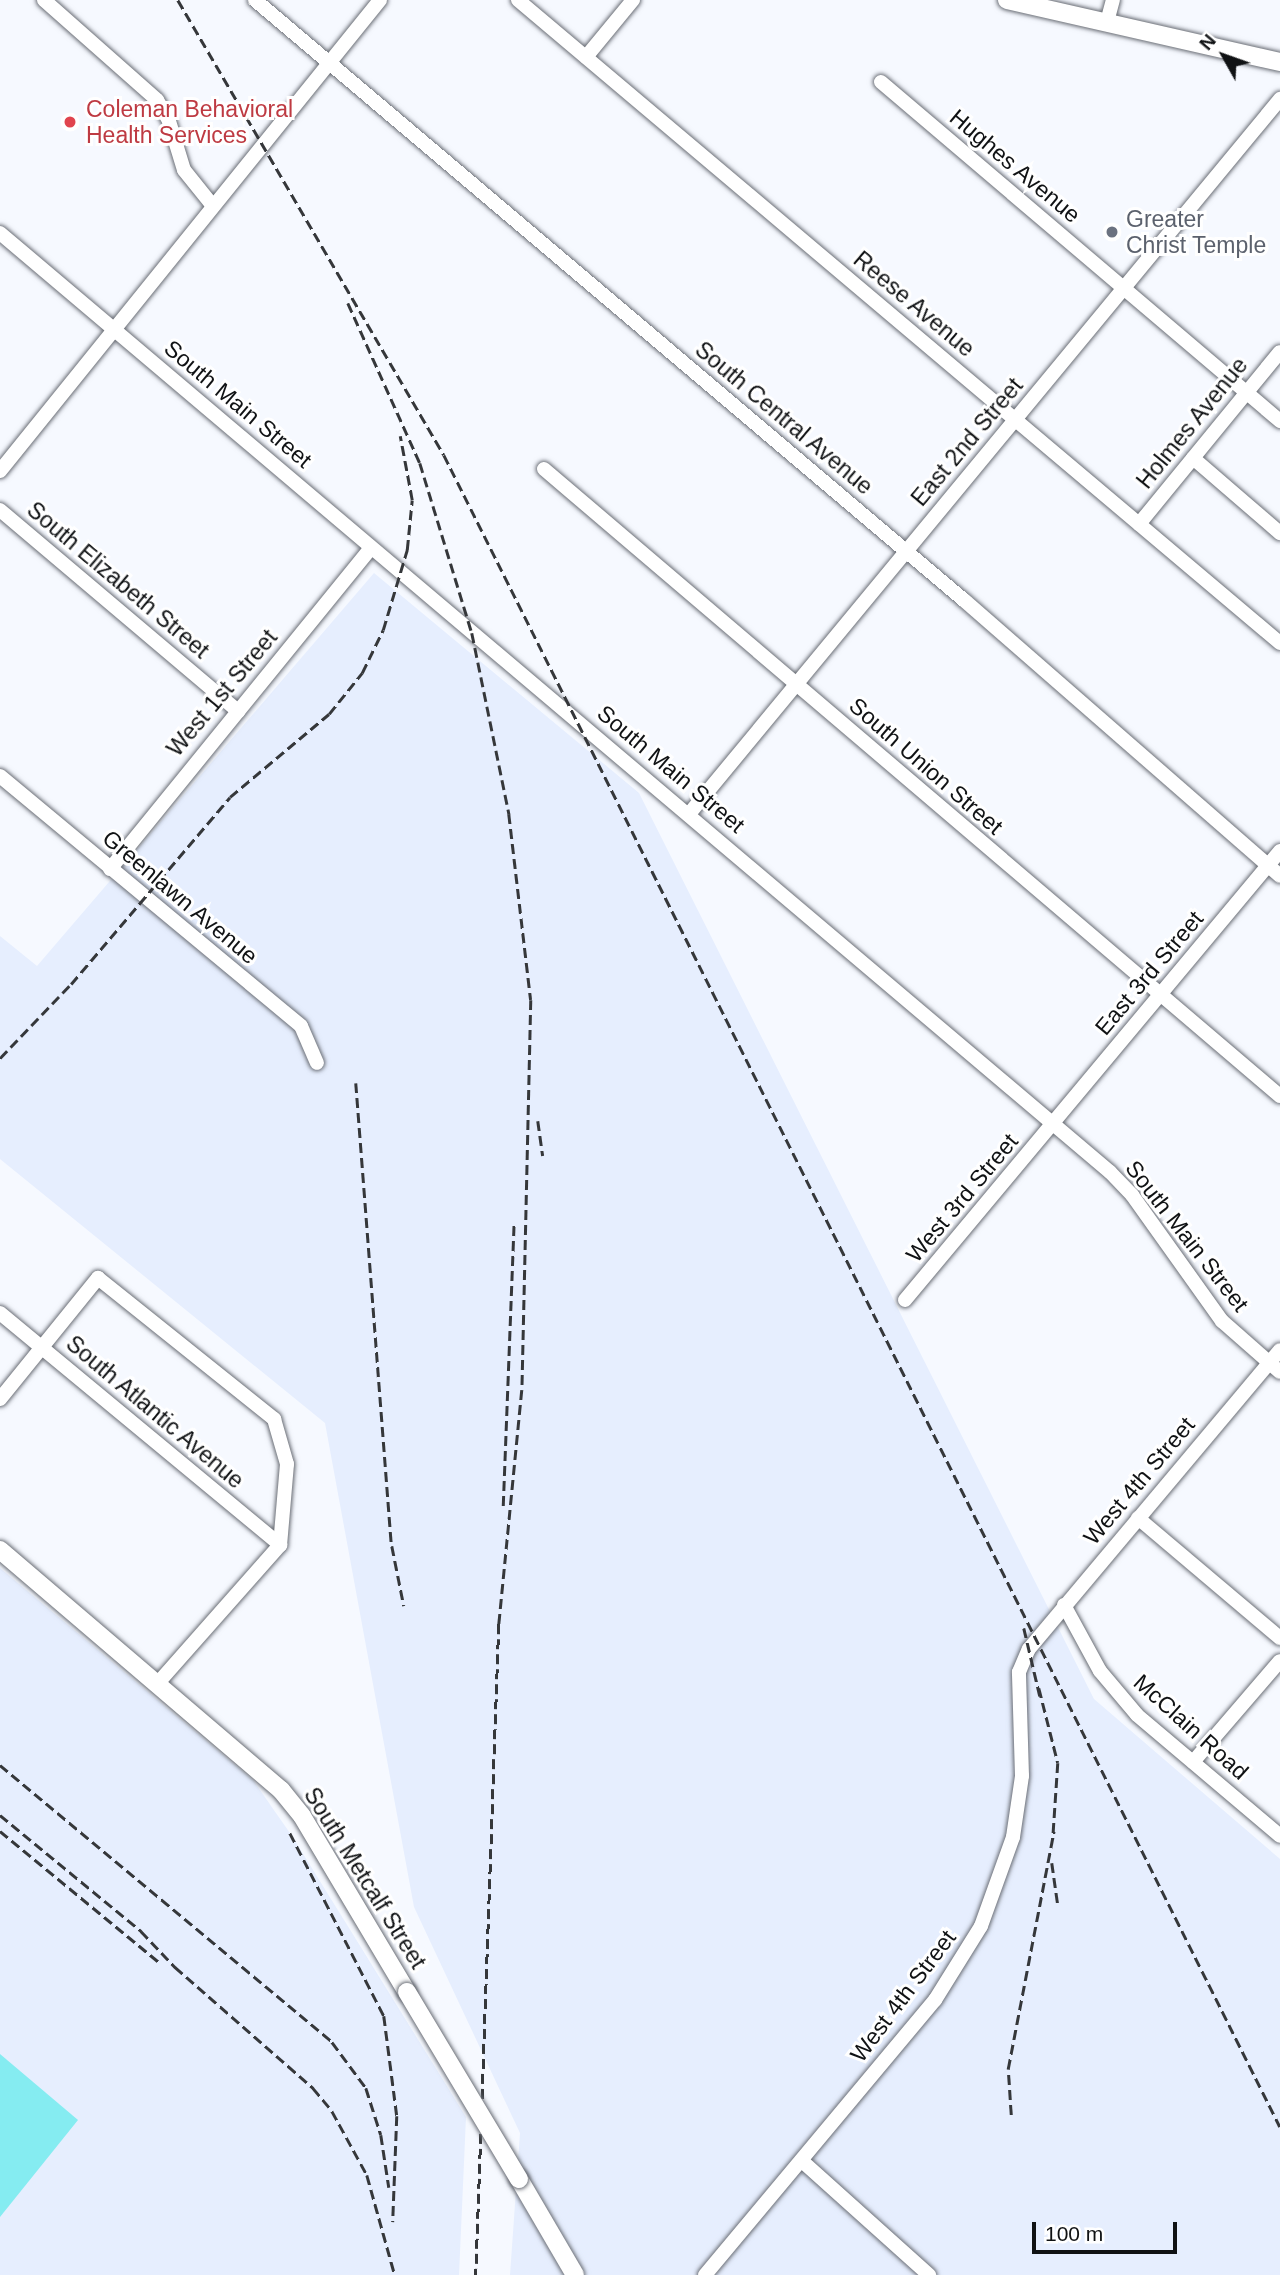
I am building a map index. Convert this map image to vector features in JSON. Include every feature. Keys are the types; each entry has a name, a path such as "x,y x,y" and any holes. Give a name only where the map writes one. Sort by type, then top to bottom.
{"main road":[{"path":"1007,0 1280,62"},
{"name":"South Metcalf Street","path":"0,1550 159,1682 281,1790 302,1816 575,2275"}],"street":[{"path":"44,0 158,100 169,121 184,170 213,206"},
{"name":"South Central Avenue","path":"255,0 905,551 1280,876"},
{"path":"0,471 380,0"},
{"name":"Reese Avenue","path":"518,0 1280,643"},
{"path":"586,57 633,0"},
{"path":"1107,22 1112,0"},
{"name":"Hughes Avenue","path":"881,82 1280,421"},
{"name":"East 2nd Street","path":"689,814 1280,99"},
{"name":"South Main Street","path":"0,233 689,814 1132,1195 1222,1321 1275,1368"},
{"name":"Holmes Avenue","path":"1139,524 1280,352"},
{"path":"1193,458 1280,533"},
{"name":"South Union Street","path":"544,469 1159,996 1280,1096"},
{"name":"South Elizabeth Street","path":"0,510 238,711"},
{"name":"West 1st Street","path":"110,869 371,548"},
{"name":"Greenlawn Avenue","path":"0,776 301,1026 317,1063"},
{"name":"East 3rd Street","path":"1053,1125 1280,851"},
{"name":"West 3rd Street","path":"905,1300 1053,1125"},
{"path":"0,1399 98,1278 243,1391 274,1419 284,1446 287,1464 280,1545 159,1682"},
{"name":"South Atlantic Avenue","path":"0,1313 280,1545"},
{"name":"West 4th Street","path":"705,2275 935,2000 981,1926 1002,1878 1017,1813 1022,1662 1064,1605 1138,1518 1275,1368 1280,1350"},
{"path":"1138,1518 1280,1638"},
{"name":"McClain Road","path":"1064,1605 1109,1684 1137,1716 1280,1836"},
{"path":"1193,1762 1280,1661"},
{"path":"802,2161 929,2275"}],"shaded area":[{"path":"374,573 639,793 1094,1699 1280,1859 1280,2275 510,2275 520,2133 414,1907 325,1423 0,1159 0,936 37,966"},
{"path":"0,1568 253,1780 292,1836 466,2117 459,2275 0,2275"}],"water":[{"path":"0,2054 78,2120 0,2217"}],"railway":[{"path":"178,0 444,455 1280,2127"},
{"path":"348,303 420,463 472,633 509,814 531,1000 522,1390 499,1624 476,2275"},
{"path":"0,1058 71,984 230,797 329,714 362,673 383,630 407,550 412,500 400,436"},
{"path":"356,1083 392,1546 404,1606"},
{"path":"538,1121 543,1156"},
{"path":"503,1506 514,1222"},
{"path":"1024,1628 1040,1696"},
{"path":"1039,1688 1058,1763 1053,1839"},
{"path":"0,1765 332,2042 366,2088 381,2135 389,2187"},
{"path":"0,1815 141,1931 175,1967 313,2088 332,2111 367,2175 395,2275"},
{"path":"0,1831 159,1962"},
{"path":"1011,2115 1008,2069 1054,1831"},
{"path":"290,1833 384,2016 397,2116 393,2222"},
{"path":"1052,1863 1058,1905"}],"place":[{"name":"Coleman Behavioral Health Services","path":"70,122"},
{"name":"Greater Christ Temple","path":"1112,232"}]}
